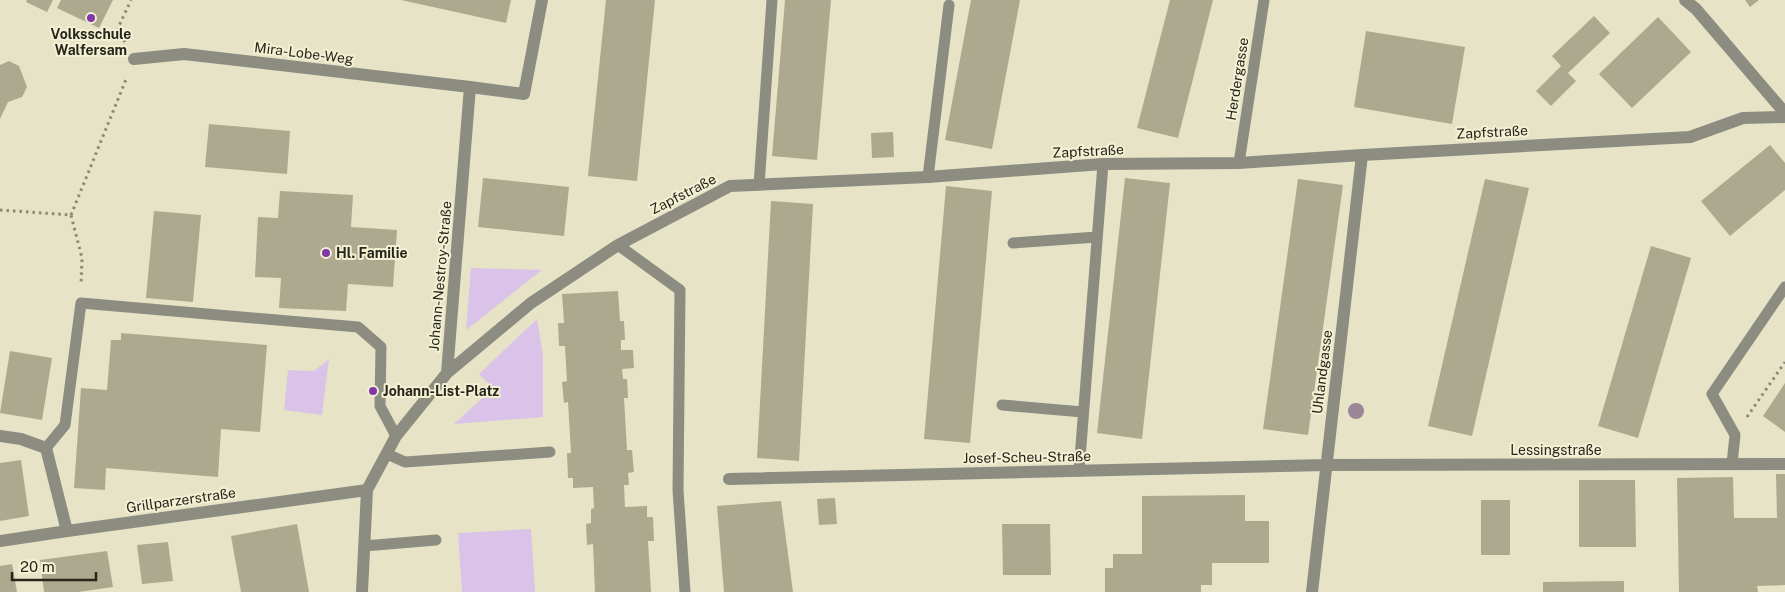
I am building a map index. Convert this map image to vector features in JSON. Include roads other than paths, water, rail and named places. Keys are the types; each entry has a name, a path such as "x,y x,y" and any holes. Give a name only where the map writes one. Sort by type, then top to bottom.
{"street":[{"path":"470,87 524,94 542,0"},
{"path":"1685,0 1696,9 1785,113"},
{"name":"Mira-Lobe-Weg","path":"134,59 184,54 470,87"},
{"name":"Johann-Nestroy-Straße","path":"447,373 470,87"},
{"name":"Zapfstraße","path":"447,373 532,303 618,245 730,186 928,177 1103,164 1239,163 1690,137 1744,118 1785,117"},
{"name":"Uhlandgasse","path":"1312,592 1362,155"},
{"path":"362,592 367,490 396,436 447,373"},
{"path":"0,436 21,439 46,448 67,531"},
{"name":"Lessingstraße","path":"1326,465 1785,464"},
{"name":"Josef-Scheu-Straße","path":"729,479 1326,465"},
{"name":"Grillparzerstraße","path":"0,542 367,490"}],"lane":[{"path":"759,185 772,0"},
{"name":"Herdergasse","path":"1239,163 1264,0"},
{"path":"928,177 949,5"},
{"path":"1079,471 1103,164"},
{"path":"1013,243 1097,237"},
{"path":"618,245 680,290 678,490 685,592"},
{"path":"1732,464 1735,435 1712,394 1785,287"},
{"path":"46,448 65,425 81,303 358,327 381,348 380,406 396,436"},
{"path":"1002,405 1083,412"},
{"path":"387,454 405,462 550,452"},
{"path":"364,546 436,540"}],"place":[{"name":"Volksschule Walfersam","path":"91,18"},
{"name":"Hl. Familie","path":"326,253"},
{"name":"Johann-List-Platz","path":"373,391"}]}
